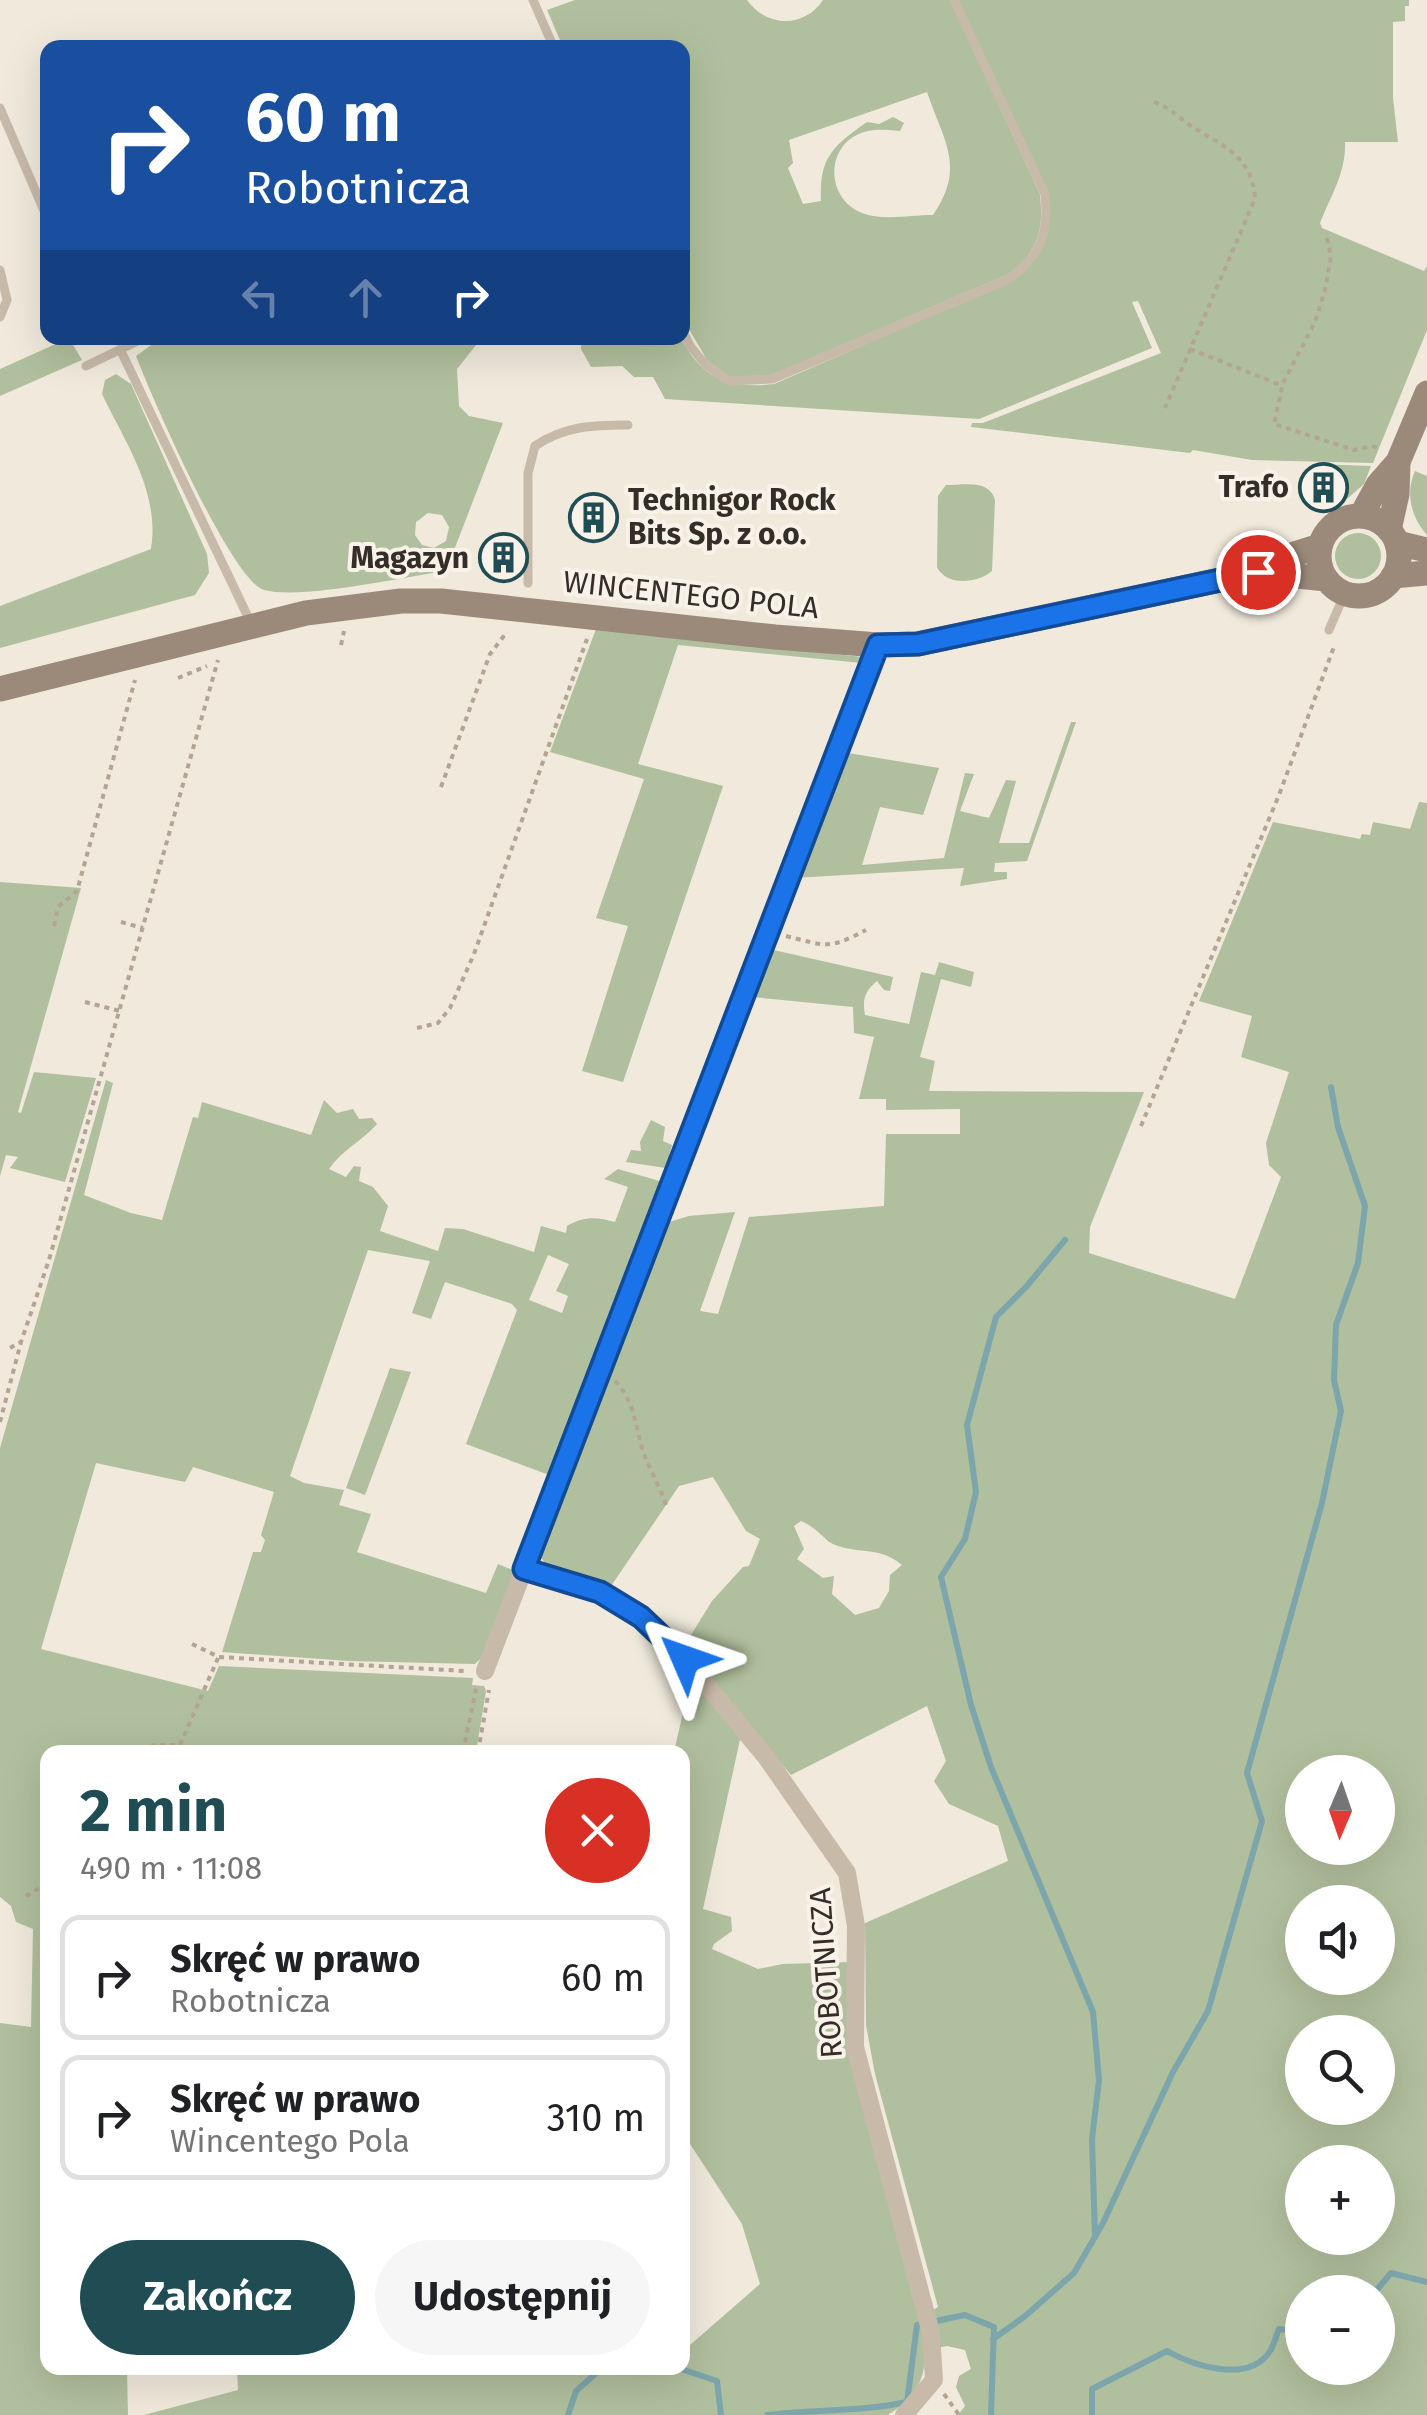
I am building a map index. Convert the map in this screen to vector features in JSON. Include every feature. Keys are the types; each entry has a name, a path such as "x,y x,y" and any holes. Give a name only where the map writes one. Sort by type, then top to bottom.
{"street":[{"path":"1361,516 1427,394"},
{"path":"1391,456 1398,494 1393,537 1399,554 1393,576 1376,592 1366,595 1335,586 1319,558 1320,546 1332,526 1361,516 1374,519 1393,537 1427,550"},
{"name":"WINCENTEGO POLA","path":"0,690 253,627 356,606 441,602 878,645 918,644 1258,572 1282,558 1320,546"},
{"name":"WINCENTEGO POLA","path":"1258,572 1335,586"},
{"path":"1393,576 1427,572"},
{"path":"485,1672 601,1366 773,933 878,645"},
{"name":"ROBOTNICZA","path":"524,1569 600,1592 641,1617 685,1659 766,1757 847,1873 856,1926 855,2047 931,2333 934,2380 904,2415"}],"lane":[{"path":"532,0 550,40"},
{"path":"690,345 705,364 729,381 772,379 1009,279 1032,261 1048,220 1045,194 954,0"},
{"path":"0,108 40,201"},
{"path":"0,270 7,300 0,317"},
{"path":"86,366 129,345"},
{"path":"120,349 253,627"},
{"path":"528,584 528,473 535,446 553,434 587,425 628,425"},
{"path":"1329,630 1334,617 1335,586"}],"path":[{"path":"1154,102 1170,108 1234,151 1254,185 1255,198 1165,408"},
{"path":"1327,238 1331,256 1325,290 1315,322 1284,386 1274,424 1354,450 1372,446 1391,456"},
{"path":"1190,349 1284,386"},
{"path":"1141,1126 1280,795 1341,628 1334,617"},
{"path":"441,787 490,654 512,626"},
{"path":"416,1028 438,1023 450,1008 474,954 591,630"},
{"path":"54,926 58,907 77,890 138,670 138,656"},
{"path":"0,1422 218,660"},
{"path":"178,678 207,666"},
{"path":"121,922 144,928"},
{"path":"773,933 826,946 866,930"},
{"path":"85,1002 120,1011"},
{"path":"10,1348 21,1342"},
{"path":"601,1366 621,1388 638,1420 642,1446 652,1473 658,1477 667,1508"},
{"path":"192,1644 218,1657 485,1672"},
{"path":"154,1745 180,1745 218,1657"},
{"path":"464,1745 478,1682 485,1672"},
{"path":"479,1745 490,1688 485,1672"},
{"path":"26,1896 40,1888"}],"green space":[{"path":"575,0 747,0 764,15 785,21 806,16 823,0 950,0 1040,194 1037,240 1026,258 1007,275 771,375 730,377 707,360 690,331 690,40 560,40 547,10","holes":["927,92 945,140 950,168 948,183 933,215 888,217 862,213 851,207 837,189 835,166 844,145 864,132 900,131 904,123 893,117 879,124 867,122 830,154 823,173 821,201 803,204 788,168 793,163 789,140"]},
{"path":"958,0 1409,0 1405,21 1393,22 1393,98 1398,142 1345,142 1340,174 1320,223 1322,228 1424,271 1427,266 1427,330 1373,463 1252,460 1193,450 1190,453 971,427 972,423 983,423 1161,353 1138,301 1132,302 1152,348 979,419 665,399 653,377 634,377 622,366 591,367 581,349 581,345 685,345 698,363 719,378 743,385 774,384 1011,281 1043,243 1048,193"},
{"path":"53,345 73,345 82,360 0,396 0,369"},
{"path":"151,345 476,345 457,369 459,406 469,416 503,423 446,571 302,592 264,590 250,579 213,522 136,356","holes":["428,513 442,515 449,527 446,541 434,548 422,545 415,535 416,522"]},
{"path":"116,374 131,384 207,554 209,573 195,595 0,648 0,606 151,549 151,508 146,488 102,394 105,380"},
{"path":"1312,464 1371,466 1364,484 1340,505 1312,497"},
{"path":"1415,471 1427,476 1427,535 1411,504"},
{"path":"946,485 982,486 995,500 992,571 978,579 954,580 937,567 938,496"},
{"path":"1358,533 1374,540 1381,556 1374,572 1358,579 1342,572 1335,556 1342,540"},
{"path":"596,629 863,657 862,663 678,645 638,764 723,786 623,1082 582,1071 628,926 596,918 644,779 550,752"},
{"path":"1071,722 1076,722 1027,861 995,863 994,872 1007,872 1007,879 960,886 964,868 794,878 842,752 939,768 923,815 880,807 862,865 944,858 965,773 974,774 960,811 989,818 1006,780 1016,781 999,843 1029,843"},
{"path":"1419,802 1427,803 1427,2415 958,2415 965,2406 956,2387 959,2376 971,2369 965,2350 947,2346 925,2350 917,2388 888,2415 144,2415 238,2390 237,2375 690,2375 690,2345 760,2284 742,2224 690,2144 690,1745 676,1745 692,1673 741,1735 703,1909 731,1917 732,1931 712,1949 758,1969 783,1964 851,1962 855,2047 925,2315 938,2307 875,2074 866,2025 865,1923 1008,1861 998,1826 949,1804 934,1781 946,1761 927,1706 791,1775 683,1648 712,1601 743,1567 749,1566 760,1539 746,1531 713,1477 679,1486 609,1589 551,1573 539,1554 593,1407 669,1222 735,1212 700,1311 718,1314 749,1217 884,1206 886,1134 960,1134 960,1109 886,1110 886,1099 859,1099 874,1037 854,1033 853,1007 753,997 717,1095 714,1094 769,949 893,977 890,991 877,981 870,988 864,1000 865,1015 909,1024 921,972 935,975 939,962 974,972 971,987 941,979 920,1057 935,1061 929,1091 1144,1092 1090,1227 1089,1253 1235,1299 1281,1177 1269,1165 1266,1143 1289,1072 1241,1057 1252,1016 1199,1001 1273,822 1360,839 1362,834 1370,835 1373,822 1410,829","holes":["801,1521 833,1544 876,1552 902,1565 890,1575 889,1591 879,1608 855,1615 832,1594 834,1576 823,1578 797,1559 804,1549 794,1526"]},
{"path":"0,882 81,888 18,1112 21,1113 34,1072 96,1078 65,1182 10,1168 18,1157 6,1155 0,1176"},
{"path":"106,1080 113,1083 84,1195 162,1220 193,1117 198,1118 202,1102 311,1135 324,1100 337,1113 353,1109 359,1119 372,1118 377,1124 329,1169 346,1177 354,1166 361,1167 359,1181 373,1187 388,1206 380,1231 438,1251 445,1228 463,1229 534,1252 541,1226 566,1233 567,1226 585,1219 615,1222 628,1187 604,1179 618,1169 663,1182 552,1476 466,1444 517,1310 512,1304 445,1282 431,1319 412,1313 430,1261 368,1250 290,1476 304,1483 344,1490 339,1505 371,1514 357,1552 486,1593 498,1564 515,1571 485,1654 475,1664 222,1652 253,1552 261,1552 265,1540 261,1535 274,1492 193,1467 185,1482 96,1463 41,1649 208,1691 219,1666 473,1678 472,1685 484,1686 486,1691 477,1745 40,1745 40,2375 127,2375 128,2415 0,2415 0,2023 31,2027 33,1929 16,1922 11,1906 0,1897 0,1448","holes":["548,1255 569,1264 556,1291 568,1296 562,1313 529,1300"]},
{"path":"651,1120 665,1127 663,1141 672,1145 666,1168 626,1162 631,1150 641,1151 640,1142"},
{"path":"390,1368 411,1372 365,1495 346,1488"}],"waterway":[{"path":"993,2339 1074,2273 1103,2223 1173,2072 1208,2011 1262,1821 1247,1773 1322,1503 1341,1411 1334,1380 1336,1325 1358,1263 1365,1206 1338,1127 1331,1087"},
{"path":"1065,1240 996,1317 967,1425 976,1492 965,1539 941,1577 971,1705 991,1767 1093,2012 1099,2080 1092,2139 1095,2237"},
{"path":"1389,2275 1427,2282"},
{"path":"767,2415 907,2402 917,2325 965,2315 994,2327 991,2415"},
{"path":"1092,2415 1092,2389 1167,2351 1221,2369 1249,2367 1271,2349 1279,2329 1285,2330"},
{"path":"690,2372 717,2381 721,2415"},
{"path":"568,2415 576,2391 594,2375"}],"place":[{"name":"Trafo","path":"1324,487"},
{"name":"Technigor Rock Bits Sp. z o.o.","path":"593,517"},
{"name":"Magazyn","path":"504,558"}],"route":[{"path":"685,1659 641,1617 600,1592 524,1569 878,645 918,644 1258,572"}]}
